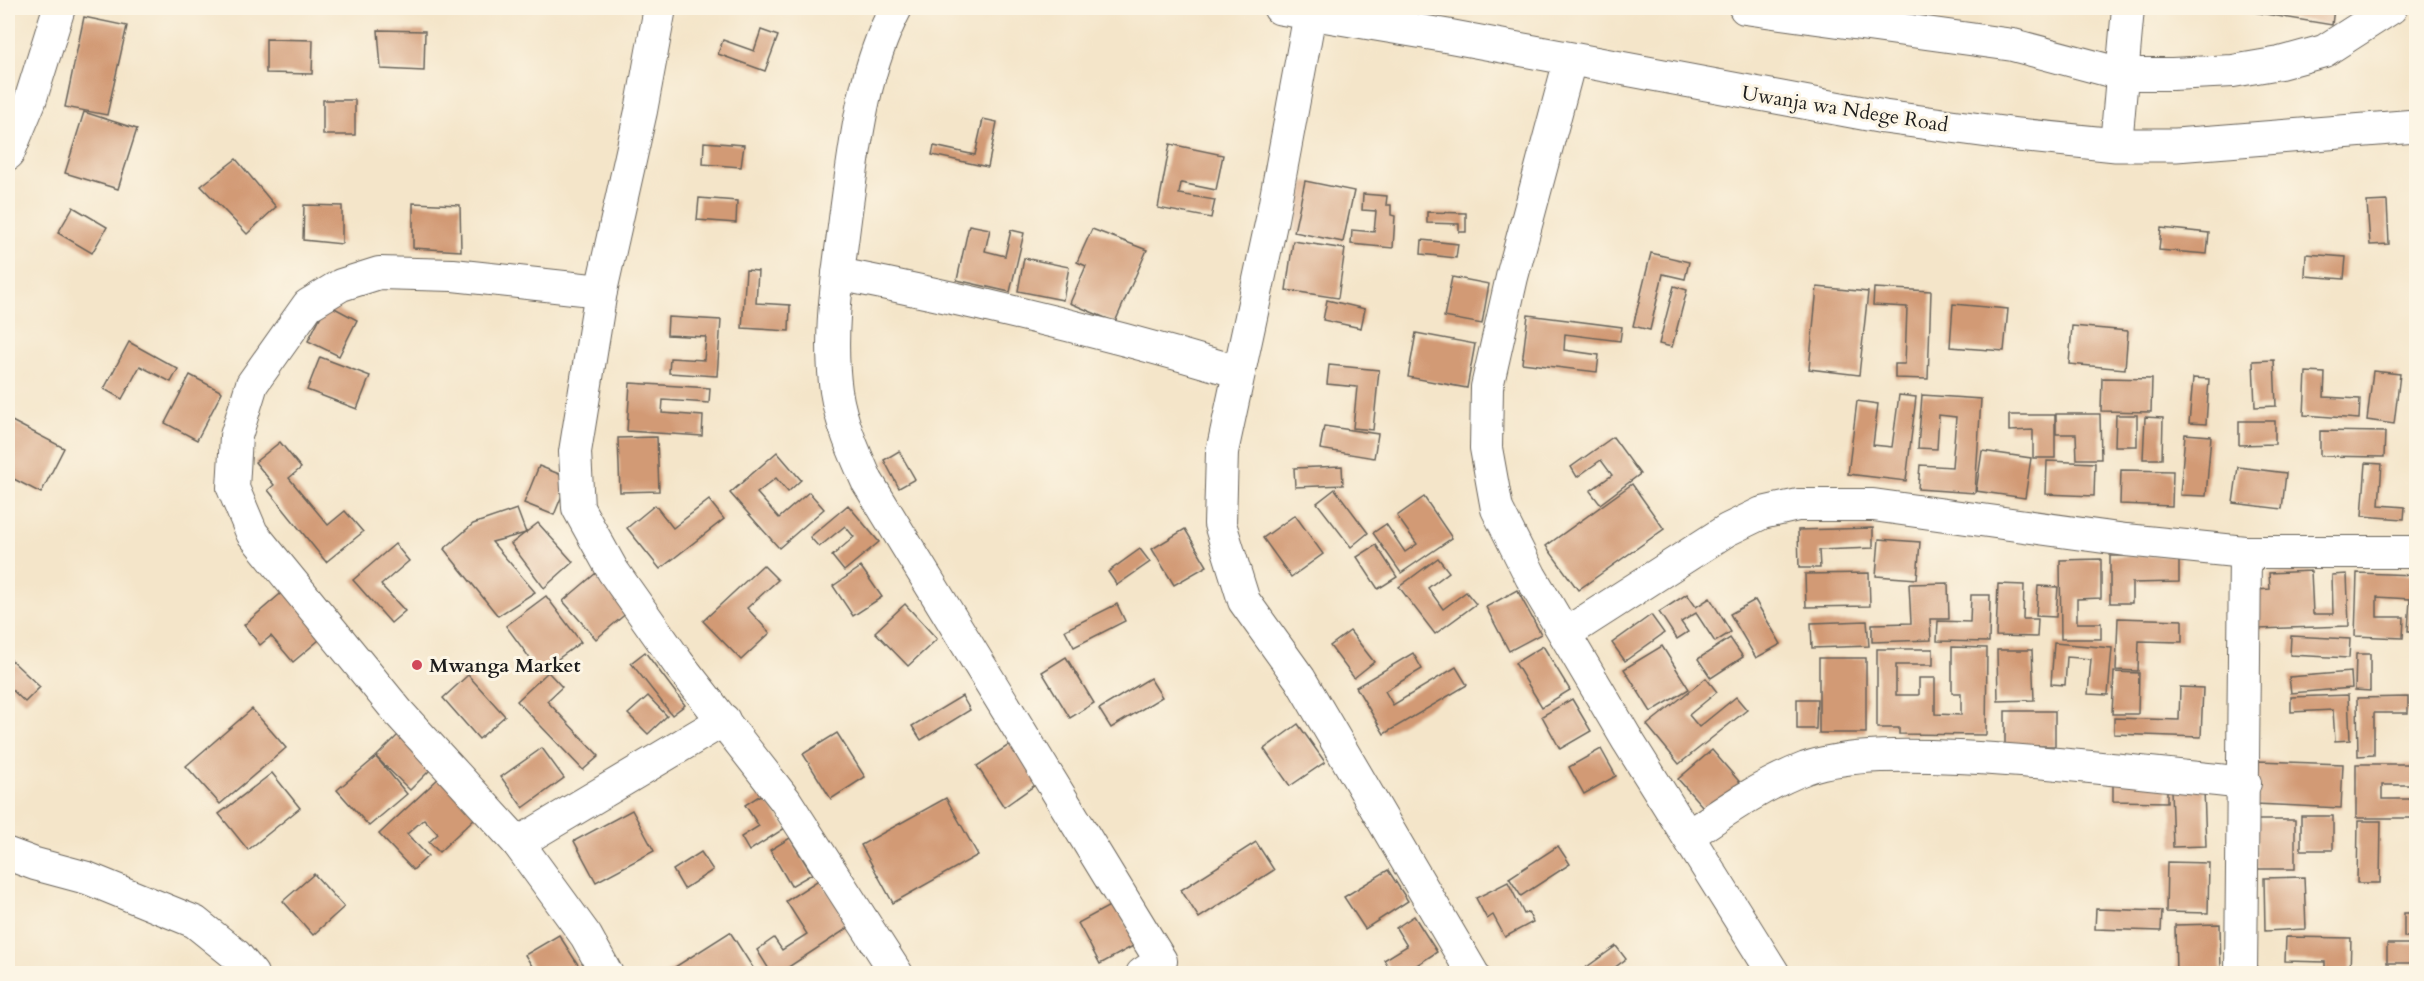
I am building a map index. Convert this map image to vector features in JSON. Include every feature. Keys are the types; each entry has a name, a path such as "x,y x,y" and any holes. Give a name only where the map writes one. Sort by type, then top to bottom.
{"main road":[{"name":"Uwanja wa Ndege Road","path":"1300,9 1884,117 2116,145 2244,141 2416,126"}],"street":[{"path":"8,154 30,101 59,8"},
{"path":"660,8 641,111 601,291 574,452 578,508 613,571 678,663 785,800 897,974"},
{"path":"896,8 882,34 857,125 831,333 836,393 848,437 867,482 1161,961 1143,974"},
{"path":"1745,8 2013,45 2122,74 2233,71 2280,63 2324,51 2391,8"},
{"path":"2116,145 2128,8"},
{"path":"1300,9 1272,219 1222,452 1220,524 1244,601 1300,679 1473,974"},
{"path":"1570,60 1515,266 1487,387 1486,448 1497,509 1531,577 1774,974"},
{"path":"601,291 453,275 379,273 341,285 308,305 252,384 237,436 232,488 252,532 399,713 518,843 586,936 607,974"},
{"path":"838,274 962,298 1114,335 1239,372"},
{"path":"1565,634 1727,530 1762,513 1798,505 1873,505 2126,540 2245,552 2416,552"},
{"path":"2241,974 2245,783 2245,552"},
{"path":"518,843 724,720"},
{"path":"1688,836 1746,795 1808,768 1858,759 1912,755 2015,760 2245,783"},
{"path":"8,854 87,878 195,921 236,955 252,974"}],"building":[{"path":"2248,8 2334,8 2332,25 2247,11"},
{"path":"84,17 127,26 107,115 65,107"},
{"path":"378,30 425,31 424,71 381,69"},
{"path":"761,30 778,36 765,71 718,54 723,40 754,51"},
{"path":"266,39 313,40 312,74 266,73"},
{"path":"323,100 355,100 355,135 323,135"},
{"path":"84,112 137,129 118,189 65,173"},
{"path":"983,119 997,122 988,167 932,155 934,146 975,155"},
{"path":"704,142 744,145 741,167 703,164"},
{"path":"1170,144 1223,155 1216,190 1181,183 1179,194 1215,200 1211,218 1158,208"},
{"path":"236,159 276,207 247,234 201,186"},
{"path":"1305,181 1354,191 1343,242 1294,232"},
{"path":"1363,194 1387,196 1386,205 1391,205 1391,215 1395,216 1393,248 1351,244 1352,230 1374,232 1376,211 1362,210"},
{"path":"699,198 737,201 736,223 697,220"},
{"path":"2387,201 2389,244 2370,245 2367,202"},
{"path":"413,203 460,205 461,251 413,248"},
{"path":"304,205 342,206 342,244 303,240"},
{"path":"73,207 107,227 92,253 58,233"},
{"path":"1427,212 1466,213 1466,232 1459,232 1459,224 1427,223"},
{"path":"969,225 990,229 985,251 1005,256 1011,230 1024,233 1010,292 957,280"},
{"path":"2161,228 2209,233 2207,254 2159,250"},
{"path":"1092,229 1147,250 1115,322 1070,303 1086,266 1077,262"},
{"path":"1422,240 1458,244 1456,258 1421,254"},
{"path":"1293,241 1345,249 1338,298 1286,290"},
{"path":"1651,253 1689,262 1685,279 1663,274 1650,330 1633,326"},
{"path":"2306,254 2346,257 2344,279 2305,276"},
{"path":"1024,258 1069,267 1063,300 1018,291"},
{"path":"746,270 758,271 756,303 790,305 789,331 742,328"},
{"path":"1452,277 1489,284 1482,324 1444,317"},
{"path":"1674,286 1687,290 1672,347 1659,344"},
{"path":"1817,287 1868,292 1859,375 1809,369"},
{"path":"1874,288 1931,291 1928,379 1895,378 1895,364 1905,364 1907,307 1873,305"},
{"path":"1327,300 1365,309 1361,328 1323,320"},
{"path":"327,304 357,320 339,356 308,341"},
{"path":"1953,304 2008,309 2004,351 1950,347"},
{"path":"1528,315 1622,327 1620,341 1565,334 1564,350 1599,355 1597,372 1522,363"},
{"path":"668,317 721,320 717,376 669,373 670,358 704,360 706,337 667,335"},
{"path":"2072,326 2128,331 2125,369 2069,364"},
{"path":"1416,333 1475,344 1467,388 1408,377"},
{"path":"129,342 178,369 171,382 140,366 122,399 104,389"},
{"path":"320,357 370,376 357,409 307,390"},
{"path":"2274,360 2276,406 2255,407 2253,361"},
{"path":"1329,365 1379,370 1373,430 1353,428 1357,387 1327,384"},
{"path":"2373,371 2400,374 2394,424 2367,420"},
{"path":"2306,372 2325,373 2324,397 2360,399 2359,419 2304,415"},
{"path":"190,375 222,392 197,440 165,423"},
{"path":"2102,378 2152,379 2151,412 2101,411"},
{"path":"2193,378 2209,379 2206,424 2189,423"},
{"path":"630,383 710,388 709,403 663,400 662,413 703,416 702,436 627,431"},
{"path":"1899,395 1916,397 1906,481 1848,474 1857,401 1878,404 1873,445 1892,447"},
{"path":"1922,395 1981,399 1975,493 1918,489 1920,465 1952,467 1956,417 1939,415 1937,449 1918,448"},
{"path":"2056,414 2100,414 2101,459 2077,459 2076,434 2056,434"},
{"path":"2009,415 2055,415 2055,458 2033,458 2033,430 2009,431"},
{"path":"2116,415 2137,415 2137,446 2115,446"},
{"path":"2145,417 2163,418 2162,459 2143,459"},
{"path":"8,419 64,448 41,493 8,476"},
{"path":"2239,421 2275,421 2275,444 2239,445"},
{"path":"1324,426 1378,434 1374,458 1320,449"},
{"path":"2320,431 2385,432 2384,457 2320,456"},
{"path":"2185,434 2211,436 2206,496 2180,495"},
{"path":"657,437 659,491 620,492 618,438"},
{"path":"1613,437 1640,474 1600,504 1590,491 1612,475 1601,460 1577,477 1571,467"},
{"path":"280,442 301,468 289,478 328,525 345,511 363,532 326,562 268,490 274,485 255,462"},
{"path":"899,451 915,479 899,488 884,460"},
{"path":"1982,451 2031,458 2025,498 1976,491"},
{"path":"777,452 801,480 788,492 776,478 757,493 779,518 809,492 824,509 779,548 730,493"},
{"path":"2047,461 2095,463 2094,496 2046,494"},
{"path":"2366,463 2382,464 2379,505 2405,507 2404,519 2362,516"},
{"path":"539,466 569,478 554,515 524,503"},
{"path":"1342,466 1343,485 1295,487 1294,468"},
{"path":"2238,467 2286,473 2282,509 2233,503"},
{"path":"2121,470 2173,471 2172,506 2120,504"},
{"path":"1632,484 1664,529 1578,590 1546,546"},
{"path":"1335,489 1368,533 1351,547 1317,503"},
{"path":"1424,497 1452,538 1401,573 1373,533 1386,524 1405,552 1417,544 1397,516"},
{"path":"709,500 724,519 660,569 627,528 655,505 673,528"},
{"path":"848,505 879,542 844,571 832,556 854,537 845,526 819,547 810,537"},
{"path":"517,509 526,533 492,542 535,592 498,616 444,549 473,524"},
{"path":"1295,515 1323,554 1291,577 1263,538"},
{"path":"538,523 573,562 544,588 511,544"},
{"path":"1873,528 1873,548 1819,550 1820,568 1799,568 1798,530"},
{"path":"1185,529 1207,566 1174,585 1152,549"},
{"path":"1879,539 1920,542 1917,579 1876,576"},
{"path":"395,544 409,561 381,585 405,611 391,623 353,580"},
{"path":"1376,545 1397,577 1378,589 1357,557"},
{"path":"1140,549 1150,562 1117,585 1108,572"},
{"path":"2110,556 2179,556 2179,582 2132,583 2132,603 2110,603"},
{"path":"1438,558 1449,572 1428,588 1443,609 1466,592 1476,604 1435,634 1399,587"},
{"path":"2101,559 2101,598 2077,599 2077,623 2101,623 2101,639 2061,639 2060,560"},
{"path":"763,565 778,580 747,608 770,633 741,660 703,621"},
{"path":"861,567 882,597 853,616 833,586"},
{"path":"2311,571 2313,614 2333,614 2332,575 2347,574 2349,626 2258,629 2256,590 2270,589 2269,573"},
{"path":"596,573 628,612 596,639 563,601"},
{"path":"1869,573 1870,606 1806,607 1805,574"},
{"path":"2357,573 2416,575 2416,631 2408,631 2410,599 2377,597 2377,617 2404,617 2403,638 2355,636"},
{"path":"1948,583 1949,619 1930,619 1931,640 1872,642 1872,624 1911,623 1909,584"},
{"path":"1998,584 2024,585 2023,619 2038,619 2037,637 1996,636"},
{"path":"2038,586 2058,587 2056,617 2036,616"},
{"path":"286,589 325,635 293,662 271,636 260,645 244,625"},
{"path":"1517,590 1541,634 1509,651 1486,607"},
{"path":"1687,594 1696,607 1710,598 1731,632 1715,642 1696,613 1681,622 1688,632 1677,639 1659,612"},
{"path":"1971,595 1990,595 1989,642 1937,641 1938,621 1970,622"},
{"path":"546,596 581,642 540,672 506,626"},
{"path":"1755,600 1781,644 1756,658 1730,614"},
{"path":"905,604 937,639 908,666 875,632"},
{"path":"1117,604 1125,621 1074,647 1065,630"},
{"path":"1651,615 1664,633 1625,661 1612,643"},
{"path":"2118,618 2182,620 2182,642 2139,641 2138,671 2116,670"},
{"path":"1867,621 1869,646 1812,648 1811,623"},
{"path":"1350,631 1374,662 1354,678 1330,646"},
{"path":"2291,636 2350,639 2349,658 2290,655"},
{"path":"1730,638 1743,657 1711,678 1698,659"},
{"path":"2054,643 2112,648 2108,695 2088,694 2091,659 2067,657 2065,685 2051,684"},
{"path":"1543,646 1570,690 1542,707 1515,663"},
{"path":"1662,646 1689,689 1651,712 1624,669"},
{"path":"1952,647 1987,648 1986,735 1899,734 1899,728 1877,728 1877,649 1933,649 1933,665 1896,665 1896,695 1919,695 1919,678 1935,678 1935,714 1961,715 1961,693 1952,693"},
{"path":"1997,650 2032,650 2034,700 1998,701"},
{"path":"645,652 685,705 672,715 631,663"},
{"path":"1413,653 1422,669 1385,691 1393,705 1456,667 1467,685 1384,734 1356,687"},
{"path":"2356,654 2370,654 2370,691 2355,690"},
{"path":"8,657 40,687 25,702 8,686"},
{"path":"1066,657 1094,703 1070,718 1042,672"},
{"path":"1819,658 1866,658 1866,733 1819,733"},
{"path":"548,672 562,687 547,701 599,756 583,770 517,701"},
{"path":"2114,672 2139,673 2138,714 2112,714"},
{"path":"2351,672 2352,688 2291,693 2289,677"},
{"path":"468,675 505,716 479,739 443,698"},
{"path":"1150,678 1162,697 1111,728 1099,709"},
{"path":"1706,678 1717,692 1689,715 1699,727 1736,697 1747,710 1679,764 1647,725"},
{"path":"2180,687 2203,688 2201,737 2114,734 2114,718 2179,720"},
{"path":"2348,695 2350,740 2335,741 2333,710 2291,712 2291,697"},
{"path":"648,696 667,716 648,734 628,714"},
{"path":"962,696 970,710 921,740 912,726"},
{"path":"2408,697 2408,713 2374,713 2374,755 2358,756 2357,698"},
{"path":"1572,699 1591,731 1560,749 1542,716"},
{"path":"1797,699 1817,699 1816,729 1797,729"},
{"path":"252,709 286,748 220,804 186,766"},
{"path":"2005,711 2055,711 2055,746 2005,746"},
{"path":"1298,724 1325,762 1290,786 1264,749"},
{"path":"400,733 432,768 410,790 376,757"},
{"path":"837,733 865,777 831,799 803,754"},
{"path":"1012,743 1038,783 1004,807 977,766"},
{"path":"542,748 564,778 523,808 501,777"},
{"path":"1601,749 1616,776 1584,794 1569,767"},
{"path":"1712,750 1743,786 1710,815 1678,779"},
{"path":"376,757 407,794 369,826 337,790"},
{"path":"2257,761 2343,764 2341,808 2255,804"},
{"path":"2356,764 2416,764 2416,785 2382,785 2382,799 2416,799 2416,818 2356,818"},
{"path":"272,773 300,808 248,850 219,814"},
{"path":"440,777 477,816 439,852 429,842 438,834 424,819 407,834 428,856 413,870 379,834"},
{"path":"2113,780 2167,782 2167,802 2113,801"},
{"path":"2204,789 2206,846 2173,847 2171,790"},
{"path":"762,794 785,828 749,851 741,837 759,826 745,805"},
{"path":"946,798 978,855 893,903 861,845"},
{"path":"632,810 654,851 596,882 574,841"},
{"path":"2301,816 2333,816 2333,850 2301,850"},
{"path":"2257,820 2295,820 2295,869 2257,869"},
{"path":"2358,821 2381,821 2380,883 2357,883"},
{"path":"790,838 812,874 791,886 770,850"},
{"path":"1256,842 1274,870 1199,918 1181,890"},
{"path":"1558,846 1570,864 1521,896 1509,878"},
{"path":"701,852 713,870 684,889 673,870"},
{"path":"2167,862 2209,863 2208,913 2166,912"},
{"path":"1388,870 1408,901 1365,929 1344,897"},
{"path":"314,874 344,907 313,935 283,901"},
{"path":"2304,877 2306,929 2265,931 2264,878"},
{"path":"820,879 851,926 778,974 772,974 757,950 774,938 782,950 807,934 786,901"},
{"path":"1508,882 1524,914 1528,912 1533,922 1505,937 1493,915 1487,919 1476,898"},
{"path":"1115,903 1137,944 1100,964 1078,923"},
{"path":"2096,909 2162,911 2161,931 2095,929"},
{"path":"2404,913 2416,913 2416,937 2404,937"},
{"path":"1414,916 1437,952 1403,974 1393,974 1384,960 1407,946 1396,928"},
{"path":"2220,924 2221,974 2176,974 2175,925"},
{"path":"730,932 757,974 664,974"},
{"path":"559,935 584,974 537,974 525,955"},
{"path":"2286,937 2351,938 2350,974 2325,974 2325,962 2285,961"},
{"path":"2387,944 2416,944 2416,963 2387,963"},
{"path":"1616,946 1626,959 1606,974 1577,974"}],"place":[{"name":"Mwanga Market","path":"417,665"}]}
